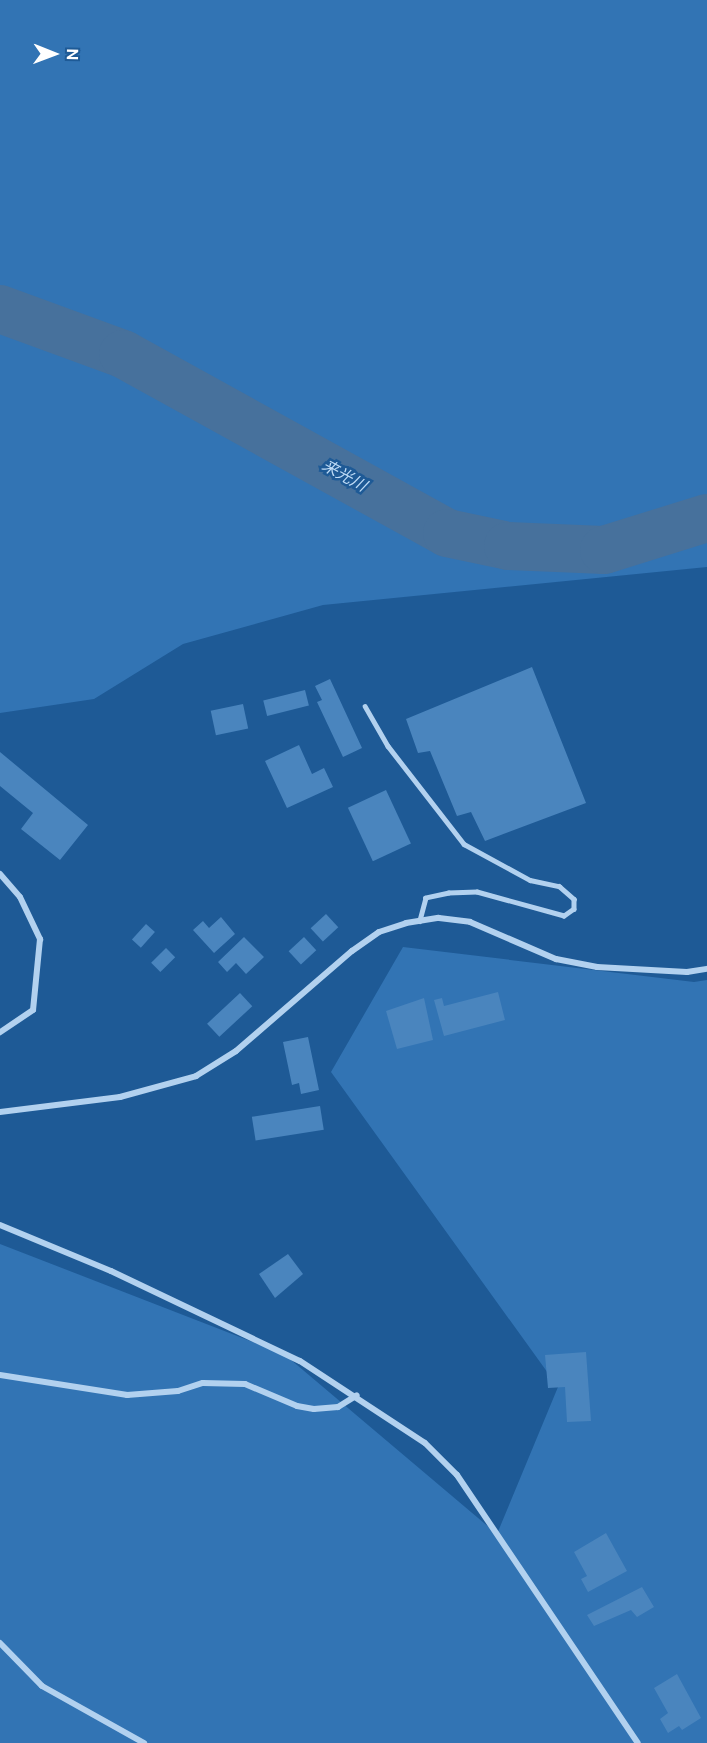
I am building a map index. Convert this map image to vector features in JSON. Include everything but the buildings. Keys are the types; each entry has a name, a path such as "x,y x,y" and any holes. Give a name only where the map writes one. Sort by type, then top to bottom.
{"street":[{"path":"0,874 20,897 39,939 33,1010 0,1032"},
{"path":"0,1112 120,1097 196,1076 236,1051 379,932 420,921 439,918 470,922 556,959 597,967 687,972 707,969"},
{"path":"0,1226 111,1271 300,1361 357,1395 425,1443 457,1476 638,1743"},
{"path":"0,1375 127,1395 178,1391 203,1383 245,1384 297,1407 314,1409 338,1407 357,1395"},
{"path":"0,1642 42,1686 144,1743"}],"lane":[{"path":"364,706 388,746 464,844 482,858 530,880 559,886 574,899 574,909 564,916 477,892 448,893 426,898 420,921"}],"shaded area":[{"path":"0,0 707,0 707,567 323,605 183,644 94,699 0,713"},
{"path":"403,947 694,982 707,980 707,1743 0,1743 0,1244 284,1354 497,1534 558,1387 331,1072"}],"waterway":[{"name":"来光川","path":"0,309 123,354 447,533 508,546 604,550 707,518"}]}
